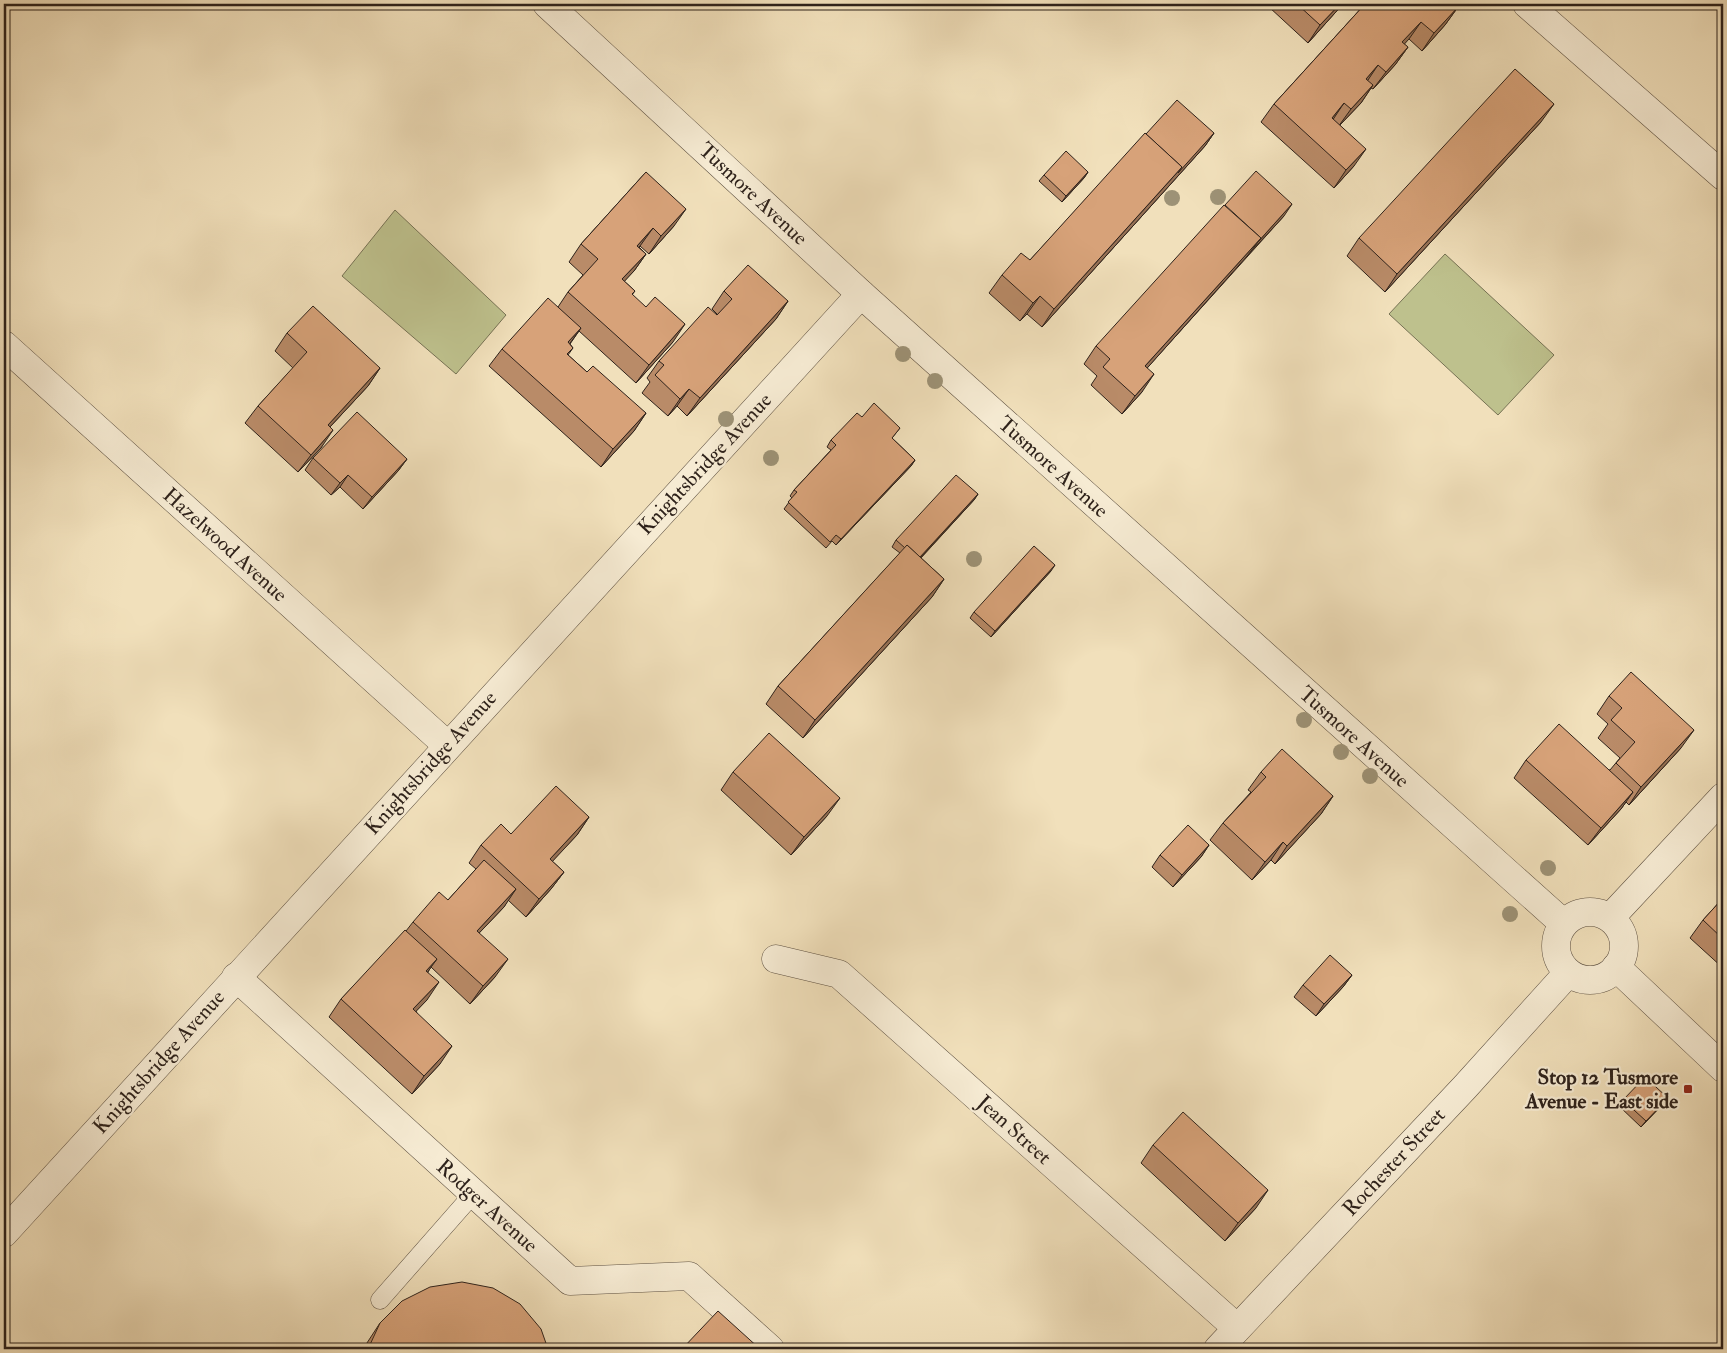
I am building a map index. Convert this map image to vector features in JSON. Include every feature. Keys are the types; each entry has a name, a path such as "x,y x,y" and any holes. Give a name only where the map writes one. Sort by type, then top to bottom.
{"street":[{"name":"Tusmore Avenue","path":"547,4 861,294 1563,924"},
{"path":"1527,4 1723,176"},
{"name":"Knightsbridge Avenue","path":"4,1233 447,745 861,294"},
{"name":"Hazelwood Avenue","path":"4,345 447,745"},
{"path":"1610,918 1723,797"},
{"path":"1586,911 1599,912 1610,918 1623,936 1622,957 1616,967 1609,974 1589,980 1578,978 1568,972 1559,962 1555,949 1557,936 1563,924 1573,915 1586,911"},
{"name":"Jean Street","path":"776,959 839,974 1237,1328"},
{"path":"1616,967 1723,1068"},
{"name":"Rochester Street","path":"1218,1349 1458,1094 1568,972"},
{"name":"Rodger Avenue","path":"236,978 570,1281 689,1276 770,1349"}],"lane":[{"path":"380,1300 474,1193"}],"green space":[{"path":"395,210 506,315 456,374 342,276"},
{"path":"1445,254 1554,355 1498,415 1389,314"}],"building":[{"path":"1297,4 1340,4 1320,25"},
{"path":"1365,4 1454,4 1458,7 1434,33 1421,22 1402,42 1408,47 1386,72 1378,65 1366,79 1373,85 1351,109 1344,103 1332,118 1366,149 1346,170 1274,104"},
{"path":"1515,69 1554,104 1397,274 1359,238"},
{"path":"1177,100 1214,133 1178,173 1182,167 1146,134"},
{"path":"1145,133 1182,167 1054,309 1040,296 1033,303 1002,275 1021,253 1030,260"},
{"path":"1066,151 1088,172 1066,196 1044,175"},
{"path":"1256,171 1292,204 1257,243 1261,238 1225,205"},
{"path":"646,172 686,209 661,236 653,228 637,246 646,254 622,279 635,291 632,294 646,307 655,297 685,324 649,365 568,292 598,259 581,244"},
{"path":"1224,205 1261,238 1145,366 1154,374 1135,396 1103,367 1110,359 1096,346"},
{"path":"748,265 788,301 700,398 689,389 680,399 655,375 664,365 659,361 708,307 717,315 732,299 724,291"},
{"path":"548,298 581,328 568,342 573,348 567,354 587,372 593,366 646,413 613,449 502,349"},
{"path":"313,306 380,368 328,425 333,430 311,455 258,406 307,352 287,333"},
{"path":"874,403 900,428 892,438 915,460 841,539 836,535 830,542 788,502 797,492 794,490 836,445 831,440 857,413 862,417"},
{"path":"357,412 407,459 372,497 348,475 340,483 313,458"},
{"path":"956,475 978,494 920,557 907,545 905,548 896,540"},
{"path":"907,545 944,579 815,720 778,686"},
{"path":"1034,546 1055,565 995,631 974,612"},
{"path":"1631,672 1694,730 1641,787 1616,763 1635,742 1611,720 1622,708 1609,696"},
{"path":"1559,724 1633,792 1601,828 1526,760"},
{"path":"769,733 840,798 804,837 733,772"},
{"path":"1282,749 1333,796 1287,846 1283,842 1265,862 1223,823 1266,777 1261,772"},
{"path":"556,786 589,817 550,859 564,872 539,899 481,845 501,824 511,834"},
{"path":"1188,825 1209,845 1182,875 1160,855"},
{"path":"484,860 516,889 477,931 508,959 483,986 413,922 439,892 448,900"},
{"path":"1723,898 1723,939 1703,920"},
{"path":"405,930 437,959 426,971 439,982 413,1009 452,1046 424,1076 341,999"},
{"path":"1330,955 1352,975 1324,1004 1303,985"},
{"path":"1645,1077 1668,1098 1646,1121 1623,1100"},
{"path":"1183,1112 1268,1190 1238,1223 1153,1145"},
{"path":"462,1282 493,1288 520,1304 541,1329 548,1349 368,1349 380,1323 402,1301 430,1287"},
{"path":"718,1311 760,1349 682,1349"}],"place":[{"name":"Stop 12 Tusmore Avenue - East side","path":"1688,1089"}]}
